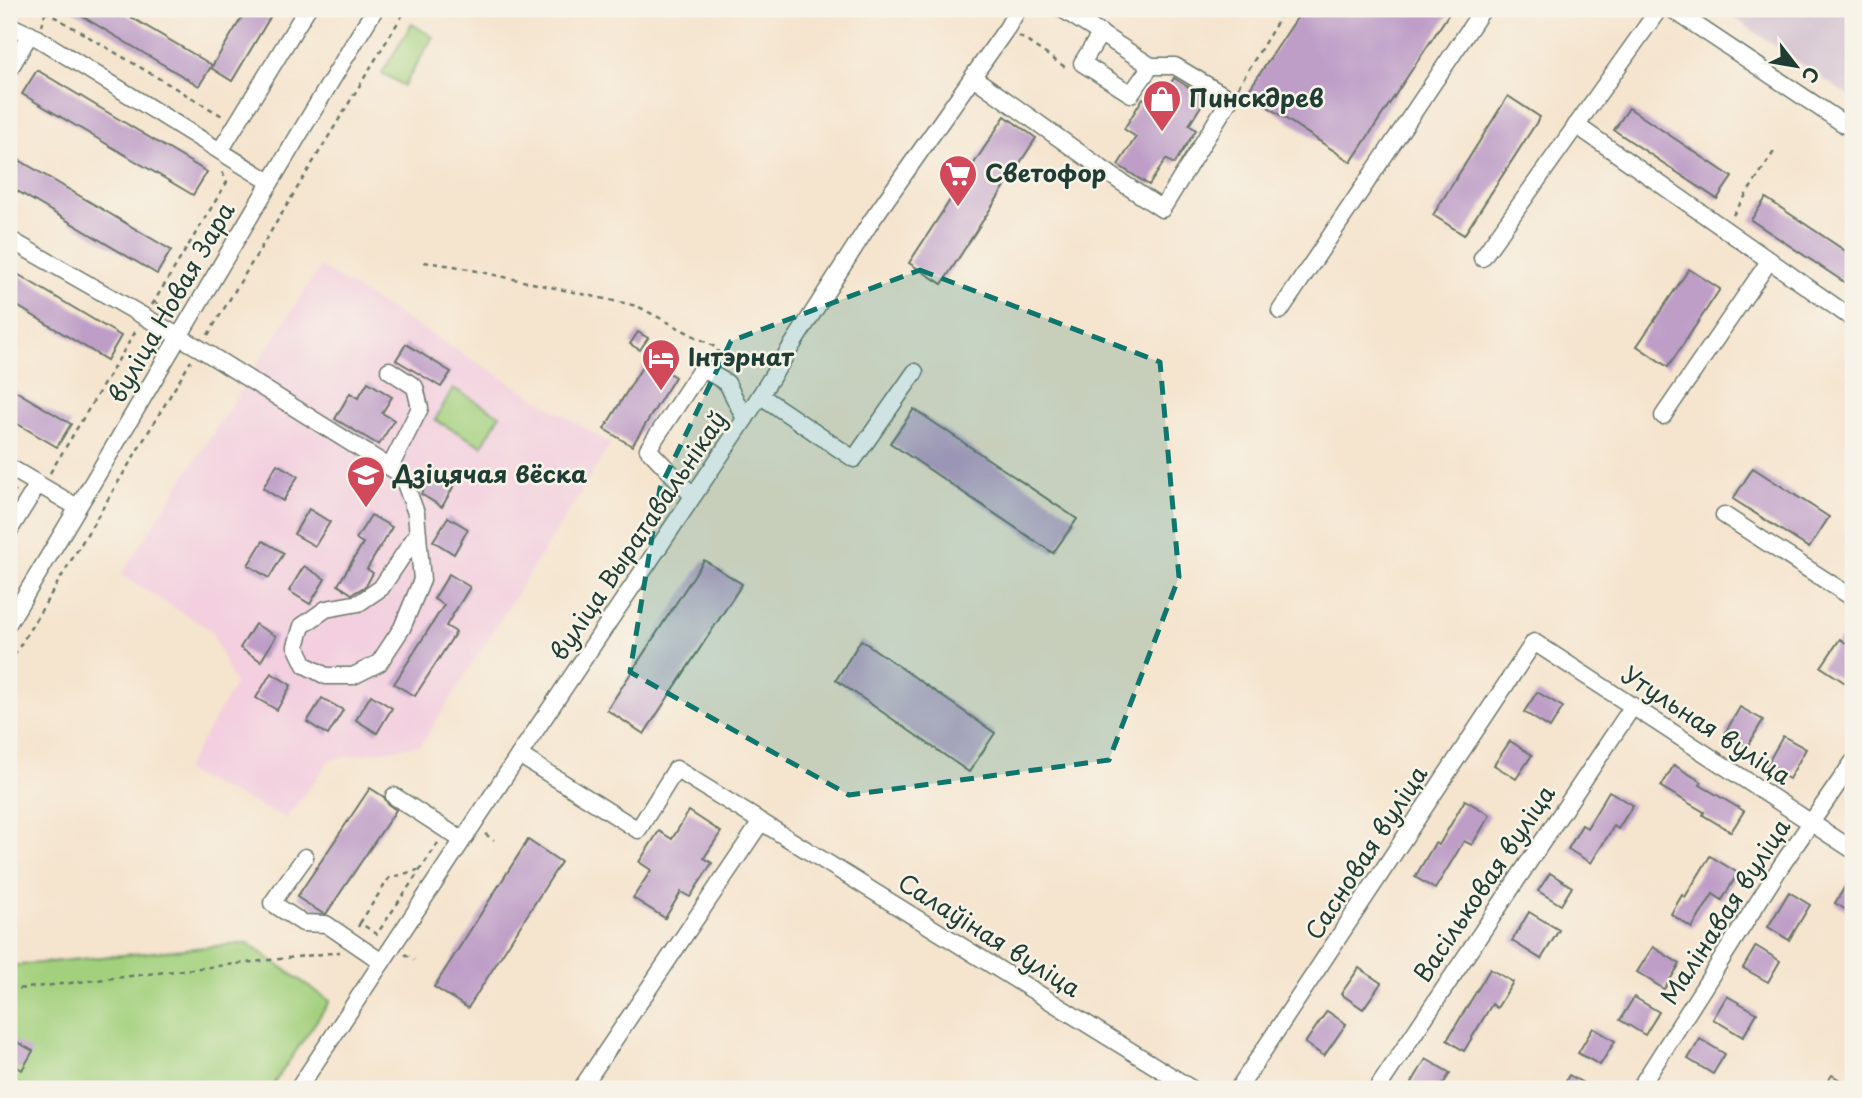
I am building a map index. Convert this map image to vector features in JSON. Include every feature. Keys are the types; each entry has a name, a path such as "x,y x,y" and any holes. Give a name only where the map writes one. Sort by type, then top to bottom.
{"street":[{"path":"220,151 307,9"},
{"name":"вуліца Новая Зара","path":"9,622 375,9"},
{"name":"вуліца Выратавальнікаў","path":"298,1089 761,396 873,220 1018,9"},
{"path":"973,77 1162,209 1230,99 1175,66 1151,66 1062,9"},
{"path":"1280,311 1483,9"},
{"path":"1482,258 1659,9"},
{"path":"1672,9 1853,130"},
{"path":"9,25 30,34 270,182"},
{"path":"1101,33 1082,63 1131,94 1151,66"},
{"path":"9,70 30,34"},
{"path":"1576,124 1853,319"},
{"path":"9,239 178,336 402,475 416,513 418,533 422,580 402,628 379,663 353,676 326,676 305,665 296,646 302,626 326,608 359,603 381,588 418,533"},
{"path":"1663,416 1770,260"},
{"path":"693,496 648,449 702,368 727,383 745,419"},
{"path":"389,370 415,387 420,408 390,467"},
{"path":"761,396 854,459 915,372"},
{"path":"9,467 77,507"},
{"path":"9,531 38,484"},
{"path":"1724,515 1853,598"},
{"name":"Утульная вуліца","path":"1534,642 1853,850"},
{"name":"Сасновая вуліца","path":"1238,1089 1534,642"},
{"name":"Васільковая вуліца","path":"1377,1089 1633,706"},
{"name":"Салаўіная вуліца","path":"519,755 638,830 676,769 1192,1089"},
{"name":"Малінавая вуліца","path":"1639,1089 1811,822 1853,762"},
{"path":"394,796 462,840"},
{"path":"581,1089 761,822"},
{"path":"305,857 272,904 303,923 326,924 382,962"}],"path":[{"path":"1230,99 1285,9"},
{"path":"45,11 227,118"},
{"path":"1725,229 1775,150"},
{"path":"424,262 454,266 637,306 717,348 727,383"},
{"path":"472,826 494,839"},
{"path":"360,923 377,934 446,831"},
{"path":"9,990 339,954 388,878 420,869"}],"highlighted area":[{"path":"920,270 1160,362 1179,577 1109,760 849,795 630,672 660,488 731,341"}],"shaded area":[{"path":"1732,9 1853,9 1853,99 1733,17"},
{"name":"Дзіцячая вёска","path":"320,267 611,444 421,745 331,759 286,818 184,771 235,685 211,630 121,575"}],"green space":[{"path":"412,24 433,37 404,86 382,73"},
{"path":"453,388 500,415 482,446 435,420"},
{"path":"247,943 330,1001 270,1089 9,1089 9,966"}],"building":[{"path":"70,9 117,9 212,65 199,86"},
{"path":"247,9 275,9 232,81 211,68"},
{"path":"1303,9 1452,9 1351,162 1247,93"},
{"path":"37,70 207,172 193,195 22,94"},
{"name":"Пинскдрев","path":"1174,78 1206,98 1189,125 1196,130 1174,164 1166,159 1149,185 1118,165 1136,137 1124,129 1143,98 1157,106"},
{"path":"1508,96 1540,117 1464,235 1433,215"},
{"path":"1629,108 1732,177 1717,199 1614,130"},
{"path":"1005,116 1036,138 942,284 909,263"},
{"path":"9,154 171,250 157,274 9,186"},
{"path":"1766,198 1853,256 1853,288 1751,220"},
{"path":"9,269 121,336 107,360 9,301"},
{"path":"1689,269 1720,289 1668,367 1637,346"},
{"path":"638,332 648,338 640,350 630,344"},
{"path":"406,344 451,372 441,387 396,360"},
{"path":"647,359 675,377 632,446 604,429"},
{"path":"368,382 392,397 382,413 394,420 379,445 335,419 350,393 358,398"},
{"path":"9,387 71,424 57,447 9,419"},
{"path":"914,409 1077,519 1053,553 890,443"},
{"path":"277,464 298,476 283,501 263,488"},
{"path":"1753,468 1829,517 1809,548 1733,499"},
{"path":"435,470 456,482 442,507 421,494"},
{"path":"309,509 330,522 315,546 294,534"},
{"path":"371,515 392,527 367,569 373,573 366,586 352,594 338,585 363,543 356,539"},
{"path":"448,517 468,529 454,554 433,541"},
{"path":"263,541 284,553 269,578 248,565"},
{"path":"704,560 742,584 644,734 607,710"},
{"path":"304,566 325,579 310,604 289,591"},
{"path":"449,574 470,587 446,626 456,632 415,696 394,684 444,605 434,599"},
{"path":"255,624 276,636 261,661 240,648"},
{"path":"1840,639 1853,648 1853,688 1821,667"},
{"path":"861,640 995,733 969,772 836,680"},
{"path":"271,673 291,685 277,710 256,698"},
{"path":"1537,692 1563,707 1550,728 1524,712"},
{"path":"371,695 392,708 377,733 356,720"},
{"path":"322,698 343,710 328,735 307,722"},
{"path":"1740,707 1763,720 1747,747 1725,733"},
{"path":"1783,736 1806,749 1789,779 1766,766"},
{"path":"1510,741 1532,755 1516,779 1494,765"},
{"path":"1674,765 1702,782 1700,785 1744,811 1731,832 1703,815 1704,812 1661,787"},
{"path":"370,788 384,797 396,810 326,914 322,913 297,897"},
{"path":"1609,791 1633,805 1618,829 1614,826 1591,863 1568,849 1582,825 1587,828"},
{"path":"1465,800 1490,815 1472,845 1464,841 1435,889 1415,877 1435,843 1439,845"},
{"path":"689,811 721,832 704,858 712,863 690,897 681,892 665,918 633,898 651,870 639,862 659,831 672,839"},
{"path":"528,840 561,862 468,1008 434,987"},
{"path":"1710,856 1738,873 1722,900 1713,894 1692,928 1671,914 1682,895 1685,897"},
{"path":"1550,873 1572,887 1561,905 1538,891"},
{"path":"1853,874 1853,914 1835,903"},
{"path":"1789,892 1810,905 1789,940 1768,927"},
{"path":"1529,912 1559,930 1541,959 1512,941"},
{"path":"1756,946 1780,961 1768,982 1743,968"},
{"path":"1653,947 1680,964 1664,989 1637,972"},
{"path":"1359,968 1381,983 1363,1009 1341,994"},
{"path":"1490,969 1513,982 1497,1008 1492,1004 1464,1051 1447,1040"},
{"path":"1727,996 1757,1013 1743,1037 1713,1019"},
{"path":"1634,997 1659,1012 1645,1035 1620,1020"},
{"path":"1327,1011 1346,1024 1324,1056 1305,1043"},
{"path":"1593,1028 1615,1041 1600,1065 1578,1053"},
{"path":"1700,1039 1725,1054 1713,1074 1688,1059"},
{"path":"15,1041 33,1051 22,1070 9,1063 9,1051"},
{"path":"1426,1059 1450,1073 1440,1089 1408,1089"},
{"path":"1569,1075 1594,1089 1561,1089"},
{"path":"1832,1075 1853,1088 1853,1089 1823,1089"}],"place":[{"name":"Пинскдрев","path":"1162,133"},
{"name":"Светофор","path":"958,208"},
{"name":"Інтэрнат","path":"661,392"},
{"name":"Дзіцячая вёска","path":"366,509"}]}
